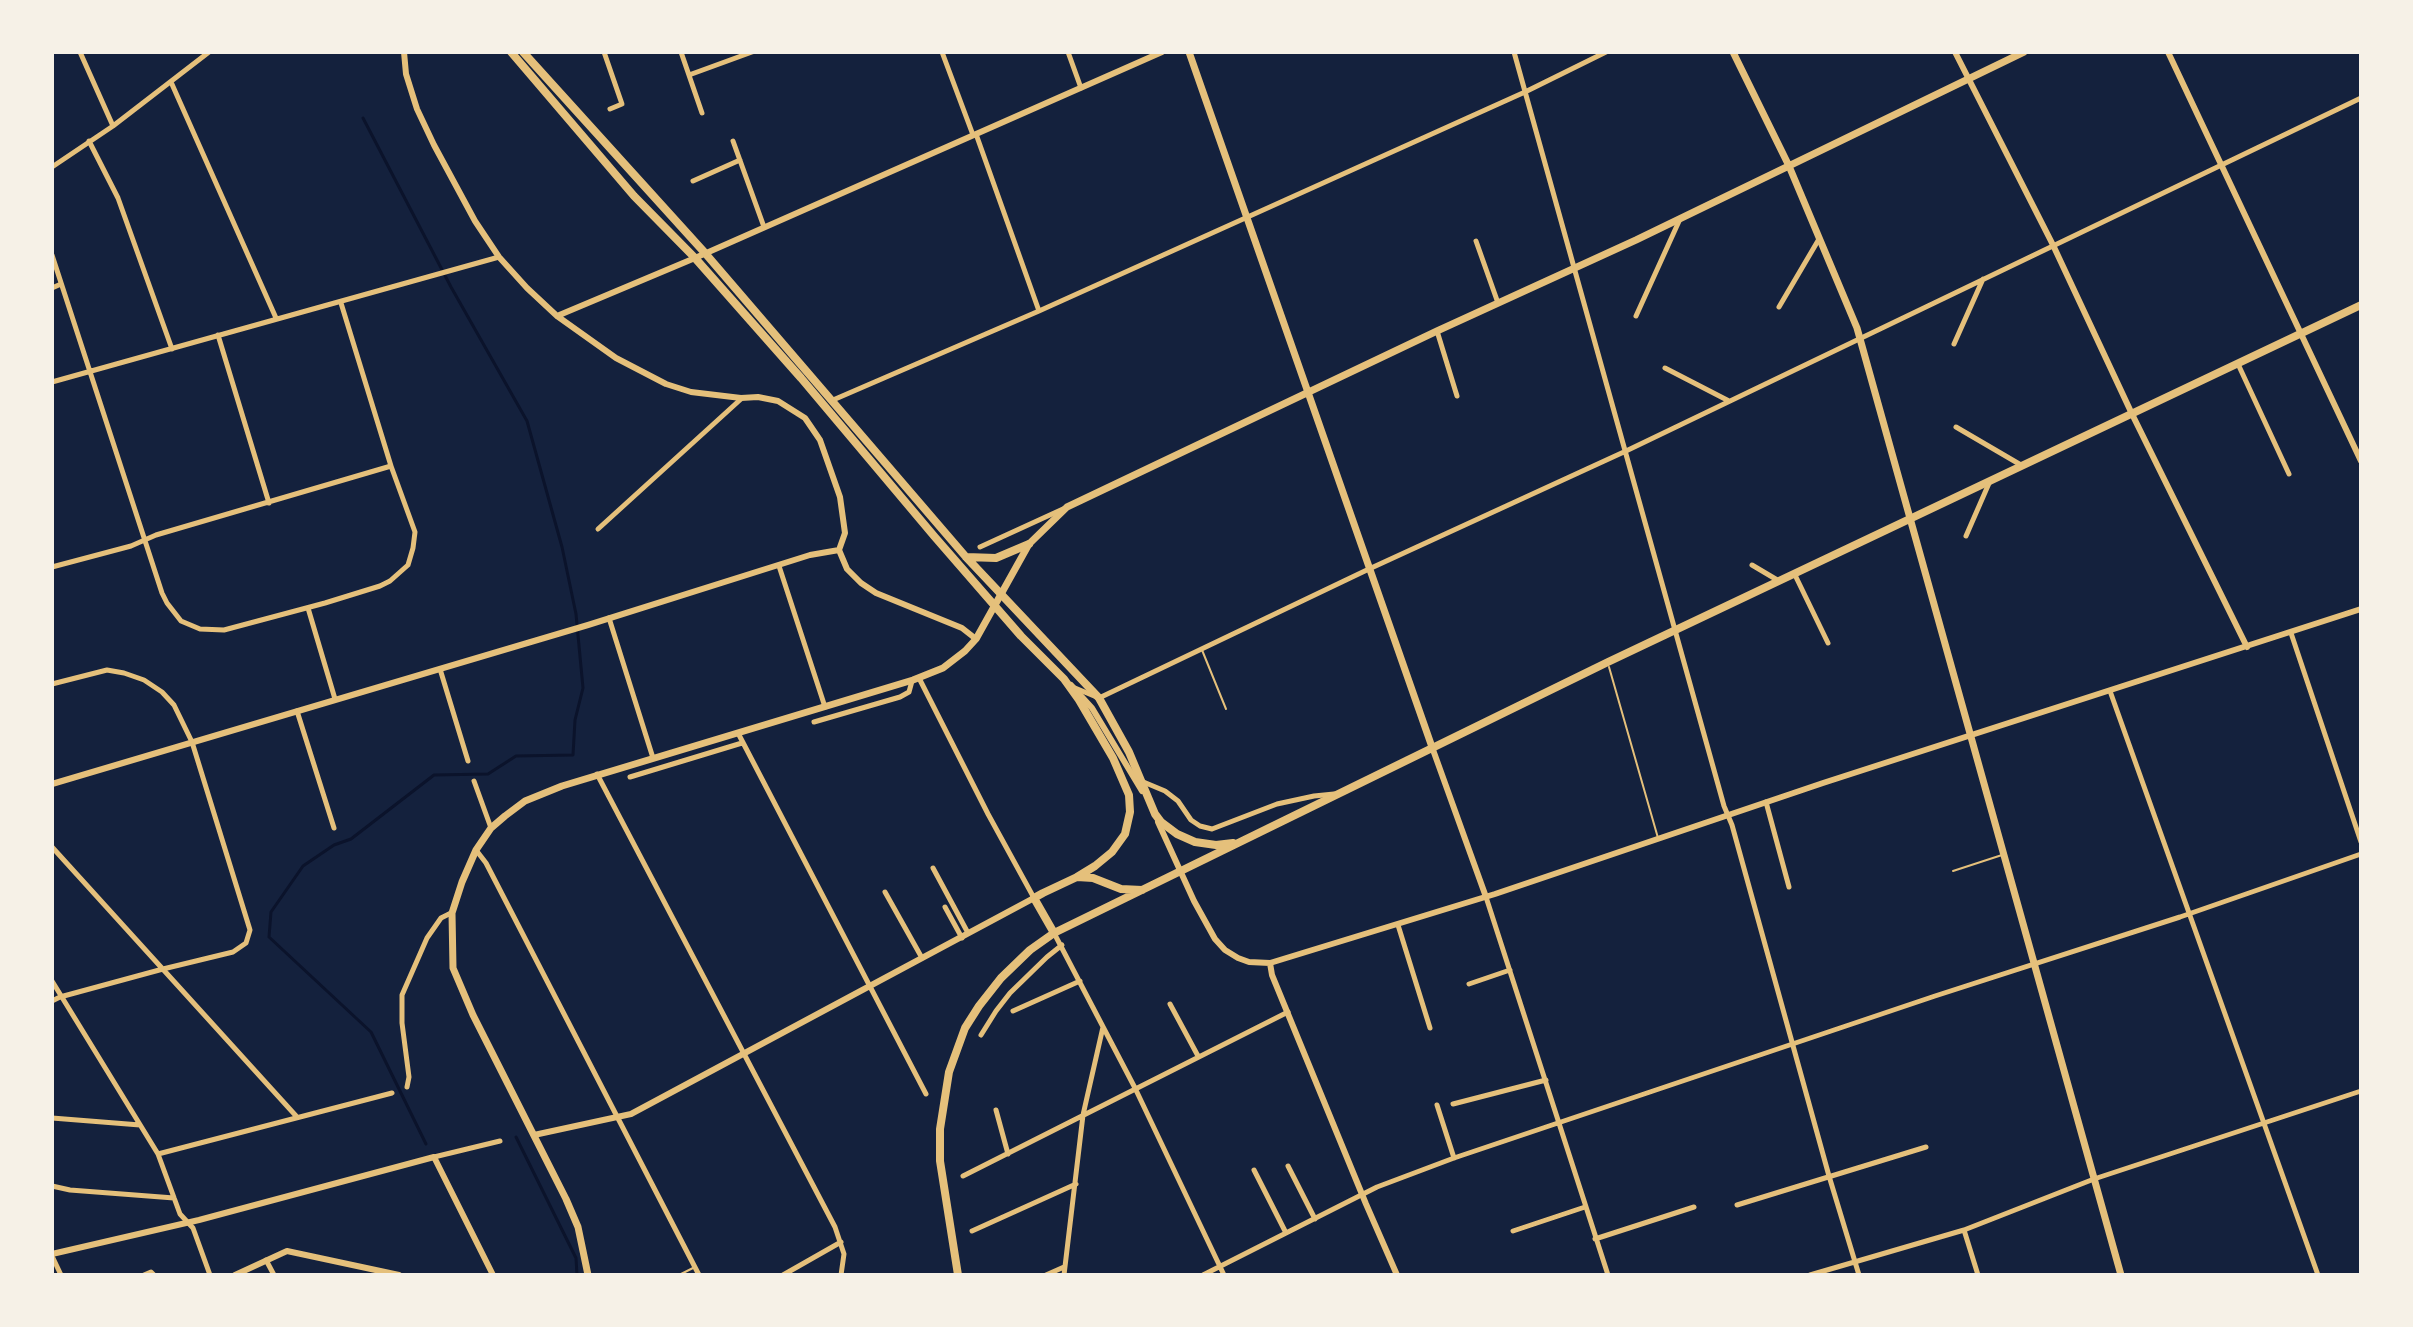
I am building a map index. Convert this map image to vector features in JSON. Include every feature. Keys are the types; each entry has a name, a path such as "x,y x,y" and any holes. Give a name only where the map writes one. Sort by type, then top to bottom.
{"main road":[{"path":"511,52 634,196 695,258 996,606 1064,679 1104,740 1130,804 1128,827 1119,843 1095,866 1034,898 1054,933"},
{"path":"523,52 705,253 966,557 1099,698 1129,752 1155,814 1177,834 1195,842 1226,844 1250,837"},
{"path":"1189,52 1432,747"},
{"path":"1733,52 1789,166 1860,337 2121,1275"},
{"path":"588,1275 578,1227 473,1015 453,968 452,913 476,850 491,828 515,808 539,794 916,679 943,668 976,639 1029,544 1067,507 1680,219 2024,52"},
{"path":"958,1275 940,1161 940,1129 949,1072 965,1028 979,1006 1001,978 1030,950 1054,933 1608,662 2361,305"},
{"path":"966,557 996,558 1029,544"},
{"path":"1077,877 1093,878 1121,889 1144,890"}],"street":[{"path":"80,52 113,126"},
{"path":"52,167 113,126 209,52"},
{"path":"404,52 406,74 417,109 456,187 499,257 527,288 557,316 616,358 666,384 691,392 765,398 792,408 805,418 820,440 840,497 845,533 839,550 847,569 876,593 962,628 976,639"},
{"path":"604,52 622,104 610,109"},
{"path":"681,52 702,113"},
{"path":"689,75 752,52"},
{"path":"942,52 1039,311"},
{"path":"1068,52 1081,88"},
{"path":"557,316 1162,52"},
{"path":"1514,52 1859,1275"},
{"path":"833,400 1039,311 1525,92 1606,52"},
{"path":"1955,52 2053,245 2247,647"},
{"path":"2168,52 2361,461"},
{"path":"171,82 276,318"},
{"path":"1074,687 1099,698 1626,451 2361,98"},
{"path":"89,141 118,198 172,349"},
{"path":"733,141 764,227"},
{"path":"693,181 740,160"},
{"path":"1636,316 1680,219"},
{"path":"1779,307 1820,238"},
{"path":"1476,241 1498,303"},
{"path":"52,255 167,603 181,621 200,629 224,630 380,586 408,565 415,532 391,466 341,303"},
{"path":"52,382 499,257"},
{"path":"1954,344 1983,279"},
{"path":"52,288 61,284"},
{"path":"1437,331 1457,396"},
{"path":"218,335 269,503"},
{"path":"2238,364 2289,474"},
{"path":"1665,368 1730,401"},
{"path":"598,529 741,398"},
{"path":"1956,427 2021,465"},
{"path":"52,567 131,546 156,535 391,466"},
{"path":"1966,536 1990,480"},
{"path":"980,547 1067,507"},
{"path":"52,784 588,625 820,552 839,550"},
{"path":"1752,565 1780,582"},
{"path":"779,566 825,707"},
{"path":"1795,575 1828,643"},
{"path":"308,608 335,699"},
{"path":"1064,679 1092,708 1155,814 1194,901 1215,939 1238,958 1260,964 1486,897 1766,802 2361,609"},
{"path":"609,617 653,758"},
{"path":"2291,633 2361,842"},
{"path":"440,669 468,761"},
{"path":"52,684 107,670 144,680 174,705 192,742 250,930 246,943 233,952 52,1001"},
{"path":"814,722 900,697 909,692 916,679"},
{"path":"534,1135 631,1114 1034,898 916,679"},
{"path":"2110,691 2318,1275"},
{"path":"297,711 334,828"},
{"path":"737,733 926,1094"},
{"path":"630,777 742,743"},
{"path":"1432,747 1486,897 1608,1275"},
{"path":"597,774 841,1242 844,1254 841,1275"},
{"path":"474,781 491,828"},
{"path":"1141,781 1172,796 1191,820 1212,829 1277,804 1335,794"},
{"path":"1766,802 1789,887"},
{"path":"52,847 297,1117"},
{"path":"476,850 486,863 699,1275"},
{"path":"1203,1275 1363,1194 1454,1158 2361,854"},
{"path":"933,868 965,936"},
{"path":"885,892 922,958"},
{"path":"945,907 965,936"},
{"path":"407,1087 409,1077 402,995 427,938 441,918 452,913"},
{"path":"1398,925 1430,1028"},
{"path":"1054,933 1135,1088 1224,1275"},
{"path":"981,1035 1010,993 1062,945"},
{"path":"1270,963 1272,975 1397,1275"},
{"path":"1469,984 1510,970"},
{"path":"52,981 158,1154 180,1214 193,1228 210,1275"},
{"path":"1013,1011 1080,981"},
{"path":"1170,1004 1198,1056"},
{"path":"963,1176 1288,1012"},
{"path":"1064,1275 1083,1115 1104,1026"},
{"path":"1453,1104 1546,1080"},
{"path":"1810,1275 1964,1230 2094,1179 2361,1091"},
{"path":"158,1154 392,1093"},
{"path":"1437,1105 1454,1158"},
{"path":"996,1110 1008,1154"},
{"path":"52,1118 141,1125"},
{"path":"61,1275 52,1255 500,1141"},
{"path":"1737,1205 1926,1147"},
{"path":"434,1157 493,1275"},
{"path":"1288,1166 1315,1219"},
{"path":"1254,1170 1286,1233"},
{"path":"972,1231 1076,1184"},
{"path":"52,1186 174,1198"},
{"path":"1513,1231 1585,1207"},
{"path":"1595,1239 1694,1207"},
{"path":"1964,1230 1978,1275"},
{"path":"783,1275 841,1242"},
{"path":"235,1275 287,1251 367,1271 399,1275"},
{"path":"266,1260 274,1275"},
{"path":"1046,1275 1065,1266"},
{"path":"144,1275 153,1274"}],"lane":[{"path":"1202,649 1226,709"},
{"path":"1608,662 1659,840"},
{"path":"1953,871 2003,854"},
{"path":"679,1275 695,1267"}],"waterway":[{"path":"363,118 451,287 527,421 562,547 576,614 583,688 575,720 573,755 516,756 488,774 434,775 351,839 334,845 303,866 271,912 269,937 371,1032 426,1144"},
{"path":"516,1137 576,1258 577,1275"}]}
